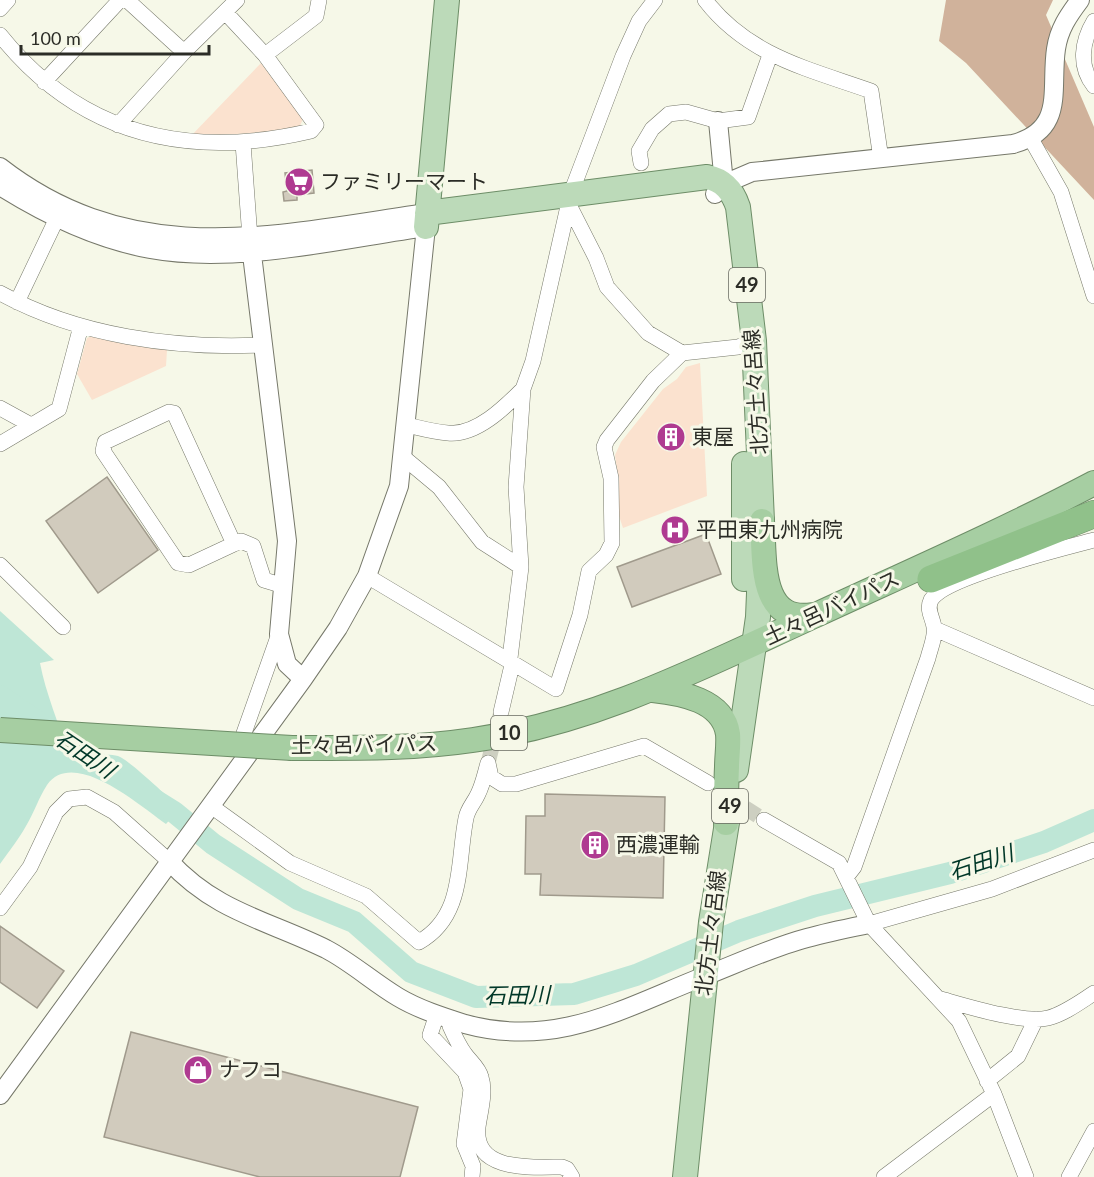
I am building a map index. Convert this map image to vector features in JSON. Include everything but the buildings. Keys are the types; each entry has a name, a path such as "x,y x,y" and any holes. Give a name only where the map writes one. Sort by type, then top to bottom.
{"highway":[{"name":"土々呂バイパス","path":"0,730 292,748 427,746 475,740 568,718 652,690 749,651 817,614 950,554 1094,483"},
{"path":"950,554 1094,499"},
{"path":"931,579 1094,514"},
{"path":"762,521 768,584 774,602 787,613 795,616 817,614"},
{"name":"土々呂バイパス","path":"749,651 785,644 931,579"},
{"path":"652,690 688,696 701,702 713,708 725,724 728,744 726,824"}],"main road":[{"path":"447,0 427,220 570,200 707,177 719,189"},
{"name":"北方土々呂線","path":"685,1177 711,922 737,766 762,521 746,344 738,207 733,193 719,189"},
{"name":"北方土々呂線","path":"746,344 745,510 749,651"}],"street":[{"path":"0,9 8,0"},
{"path":"44,82 120,0"},
{"path":"127,0 184,52"},
{"path":"117,125 184,52 237,0"},
{"path":"265,55 316,16 319,0"},
{"path":"501,712 512,665 510,658 521,567 516,487 523,389 533,361 570,200 635,30 655,0"},
{"path":"705,0 733,28 770,55 871,91 881,159"},
{"path":"718,121 719,189 752,172 1013,144 1031,139 1042,128 1053,106 1056,91 1056,50 1062,25 1080,0"},
{"path":"0,35 44,82 85,111 117,125 155,137 183,141 243,143 310,131 316,125 265,55 225,12"},
{"path":"1094,21 1085,37 1083,57 1094,87"},
{"path":"641,163 639,151 652,129 669,114 686,112 718,121 748,117 770,55"},
{"path":"1031,139 1061,192 1094,296"},
{"path":"224,786 279,634 286,530 262,345 243,143"},
{"path":"0,167 35,190 63,204 121,226 187,238 251,245"},
{"path":"0,186 57,218 118,241 152,249 221,254 251,245 427,220 399,486 367,576 338,628 303,679 0,1095"},
{"path":"570,200 607,287 648,333 682,353"},
{"path":"17,302 57,218"},
{"path":"0,293 17,302 81,326 145,340 213,346 262,345"},
{"path":"0,444 59,409 81,326"},
{"path":"367,576 512,665 556,689 580,615 589,571 606,555 612,543 611,478 604,447 653,381 682,353 746,344"},
{"path":"407,425 450,434 462,431 494,415 523,389"},
{"path":"0,408 31,425"},
{"path":"234,544 174,413 169,412 105,442 103,451 178,563 189,565 241,542 253,546 264,580 284,586"},
{"path":"402,457 439,487 482,542 521,567"},
{"path":"848,878 855,867 928,658 935,629 930,604 937,593 946,587 1043,554 1094,540"},
{"path":"0,565 63,627"},
{"path":"935,629 1094,698"},
{"path":"279,634 287,664 303,679"},
{"path":"208,809 290,863 366,896 419,942 432,935 451,909 466,819 469,808 478,794 488,763 491,777 502,784 516,784 644,746 708,783"},
{"path":"0,908 30,867 56,812 69,799 87,797 114,812 185,878 214,900 247,917 328,950 399,998 445,1016 491,1030 510,1032 565,1029 605,1018 706,972 806,938 868,920 973,895 1094,850"},
{"path":"764,820 838,863 848,878 868,920 941,999 958,1021 991,1087 1026,1177"},
{"path":"941,999 985,1011 1036,1019 1048,1018 1094,993"},
{"path":"445,1016 430,1035 465,1072 471,1089 464,1144 473,1166 472,1177"},
{"path":"445,1016 457,1041 481,1075 483,1087 478,1132 484,1149 504,1165 517,1168 562,1167 567,1169 572,1177"},
{"path":"884,1177 991,1087 1018,1056 1036,1019"},
{"path":"1068,1177 1094,1131"}],"shaded area":[{"path":"946,0 1053,0 1046,15 1094,127 1094,200 966,63 939,41"},
{"path":"261,63 303,119 298,130 190,137"},
{"path":"92,336 167,350 166,366 92,400 77,374 87,338"},
{"name":"平田東九州病院","path":"700,363 707,496 623,528 619,516 619,486 615,455 621,442 663,389 677,379 686,367"},
{"path":"0,611 54,660 40,663 67,753 77,756 118,756 130,764 180,808 166,824 124,794 90,776 73,773 59,775 47,785 32,816 0,864"}],"waterway":[{"name":"石田川","path":"0,696 110,771"},
{"name":"石田川","path":"150,797 174,812 213,844 298,899 354,922 411,972 476,997 574,994 636,975 739,931 815,906 950,873 1044,842 1094,820"}],"tunnel":[{"path":"488,763 501,712"},
{"path":"726,795 764,820"}],"place":[{"name":"ファミリーマート","path":"299,182"},
{"name":"東屋","path":"671,437"},
{"name":"平田東九州病院","path":"675,530"},
{"name":"西濃運輸","path":"595,845"},
{"name":"ナフコ","path":"198,1070"}]}
